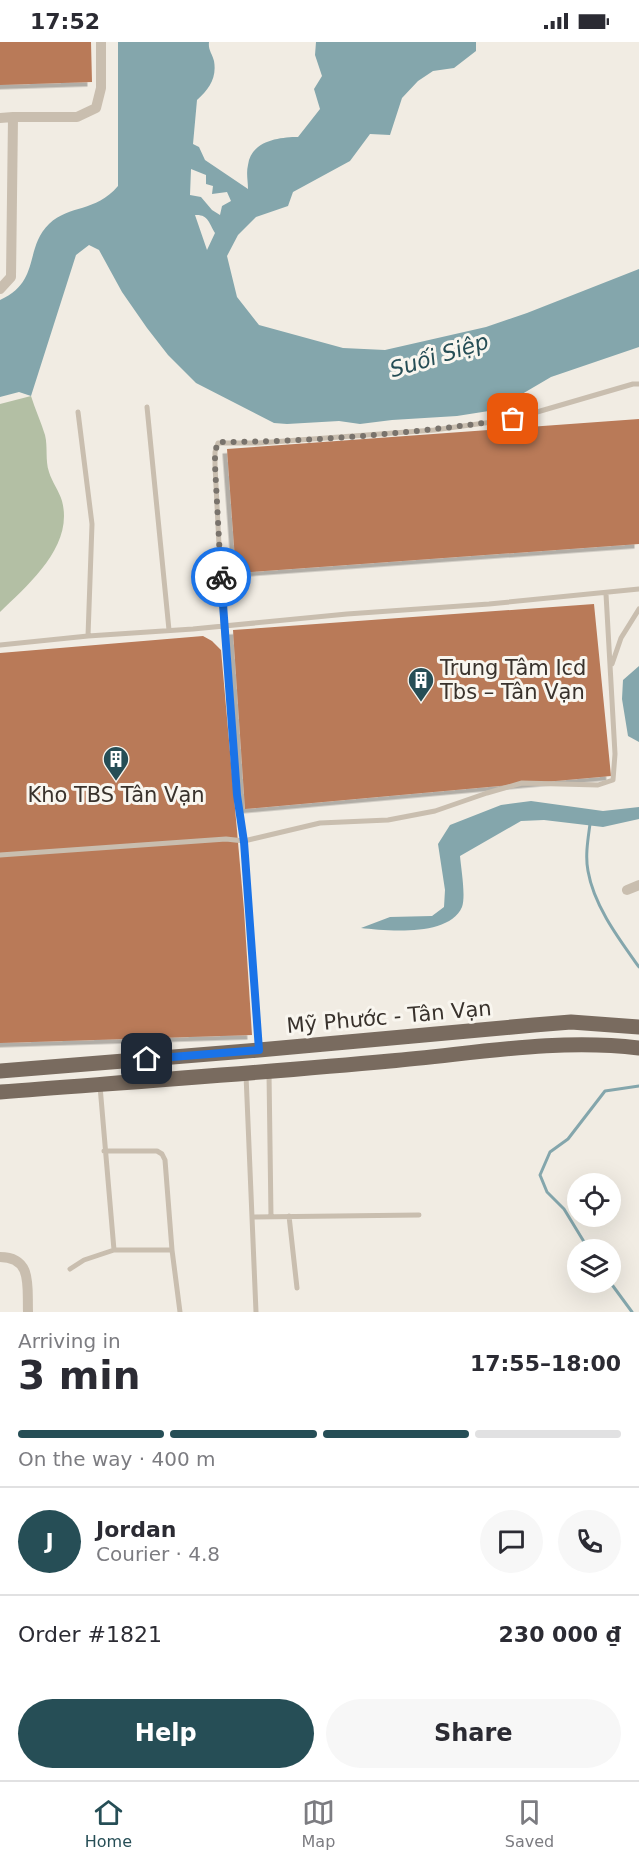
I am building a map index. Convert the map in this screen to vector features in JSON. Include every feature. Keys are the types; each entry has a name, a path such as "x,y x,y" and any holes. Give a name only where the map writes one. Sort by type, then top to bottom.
{"main road":[{"name":"Mỹ Phước - Tân Vạn","path":"2,1072 571,1022 639,1027"},
{"name":"Mỹ Phước - Tân Vạn","path":"0,1092 391,1061 536,1046 591,1044 639,1048"}],"street":[{"path":"0,118 77,117 96,108 101,88 101,42"},
{"path":"0,289 11,277 13,117"},
{"path":"627,890 639,885"},
{"path":"0,1257 10,1257 20,1261 26,1274 28,1312"}],"lane":[{"path":"259,1050 244,842 237,795 223,625 215,465 218,442 258,442 422,431 513,419 639,384"},
{"path":"147,407 169,630"},
{"path":"78,412 92,524 88,636"},
{"path":"0,645 639,590"},
{"path":"0,855 226,839 244,842 320,823 388,819 435,812 522,783 598,784 613,780 615,754 606,594"},
{"path":"610,668 621,638 639,609"},
{"path":"268,1071 271,1217"},
{"path":"246,1073 256,1312"},
{"path":"100,1085 114,1250"},
{"path":"104,1151 158,1150 165,1160 172,1250 180,1312"},
{"path":"253,1217 419,1215"},
{"path":"289,1216 297,1288"},
{"path":"70,1269 84,1260 114,1250 172,1250"}],"green space":[{"path":"31,396 45,435 50,476 62,501 64,518 55,549 46,563 0,612 0,404"}],"water":[{"name":"Suối Siệp","path":"118,42 209,42 215,67 213,78 197,100 193,144 199,147 205,160 248,189 247,168 254,150 267,142 298,137 320,109 314,89 322,76 315,55 316,42 476,42 476,51 454,68 433,71 418,81 402,98 390,135 370,134 350,161 293,192 288,206 256,217 238,235 227,256 237,297 259,325 343,348 385,350 486,327 639,269 639,347 551,377 495,410 457,416 360,424 339,421 274,423 196,383 168,355 147,328 122,292 99,250 89,245 76,255 31,396 19,392 0,397 0,300 13,293 21,284 27,274 41,233 49,224 65,213 100,201 118,186","holes":["191,169 206,175 206,184 213,186 212,194 227,192 231,201 222,206 220,215 212,210 201,197 190,195","195,215 203,216 215,233 207,250"]},
{"path":"639,666 639,742 628,736 622,699 623,680"},
{"path":"531,801 603,811 639,807 639,819 603,827 544,820 521,821 460,856 463,902 455,917 431,928 416,930 361,928 390,917 432,916 444,907 445,890 438,844 450,825 501,805"}],"building":[{"path":"0,42 91,42 92,82 0,85"},
{"path":"639,419 639,544 236,573 227,449"},
{"name":"Trung Tâm Icd Tbs – Tân Vạn","path":"594,604 611,776 245,809 233,630"},
{"name":"Kho TBS Tân Vạn","path":"203,636 221,650 244,910 252,1035 0,1043 0,653"}],"waterway":[{"path":"590,824 587,859 591,884 608,922 639,967"},
{"path":"582,1239 564,1209 547,1192 540,1175 550,1152 568,1139 605,1091 639,1086"},
{"path":"618,1293 632,1312"}],"way so far":[{"path":"221,577 215,465 218,442 258,442 434,430 513,419"}],"place":[{"name":"Trung Tâm Icd Tbs – Tân Vạn","path":"421,703"},
{"name":"Kho TBS Tân Vạn","path":"116,782"}],"route":[{"path":"147,1059 259,1050 244,842 237,795 223,625 221,577"}]}
